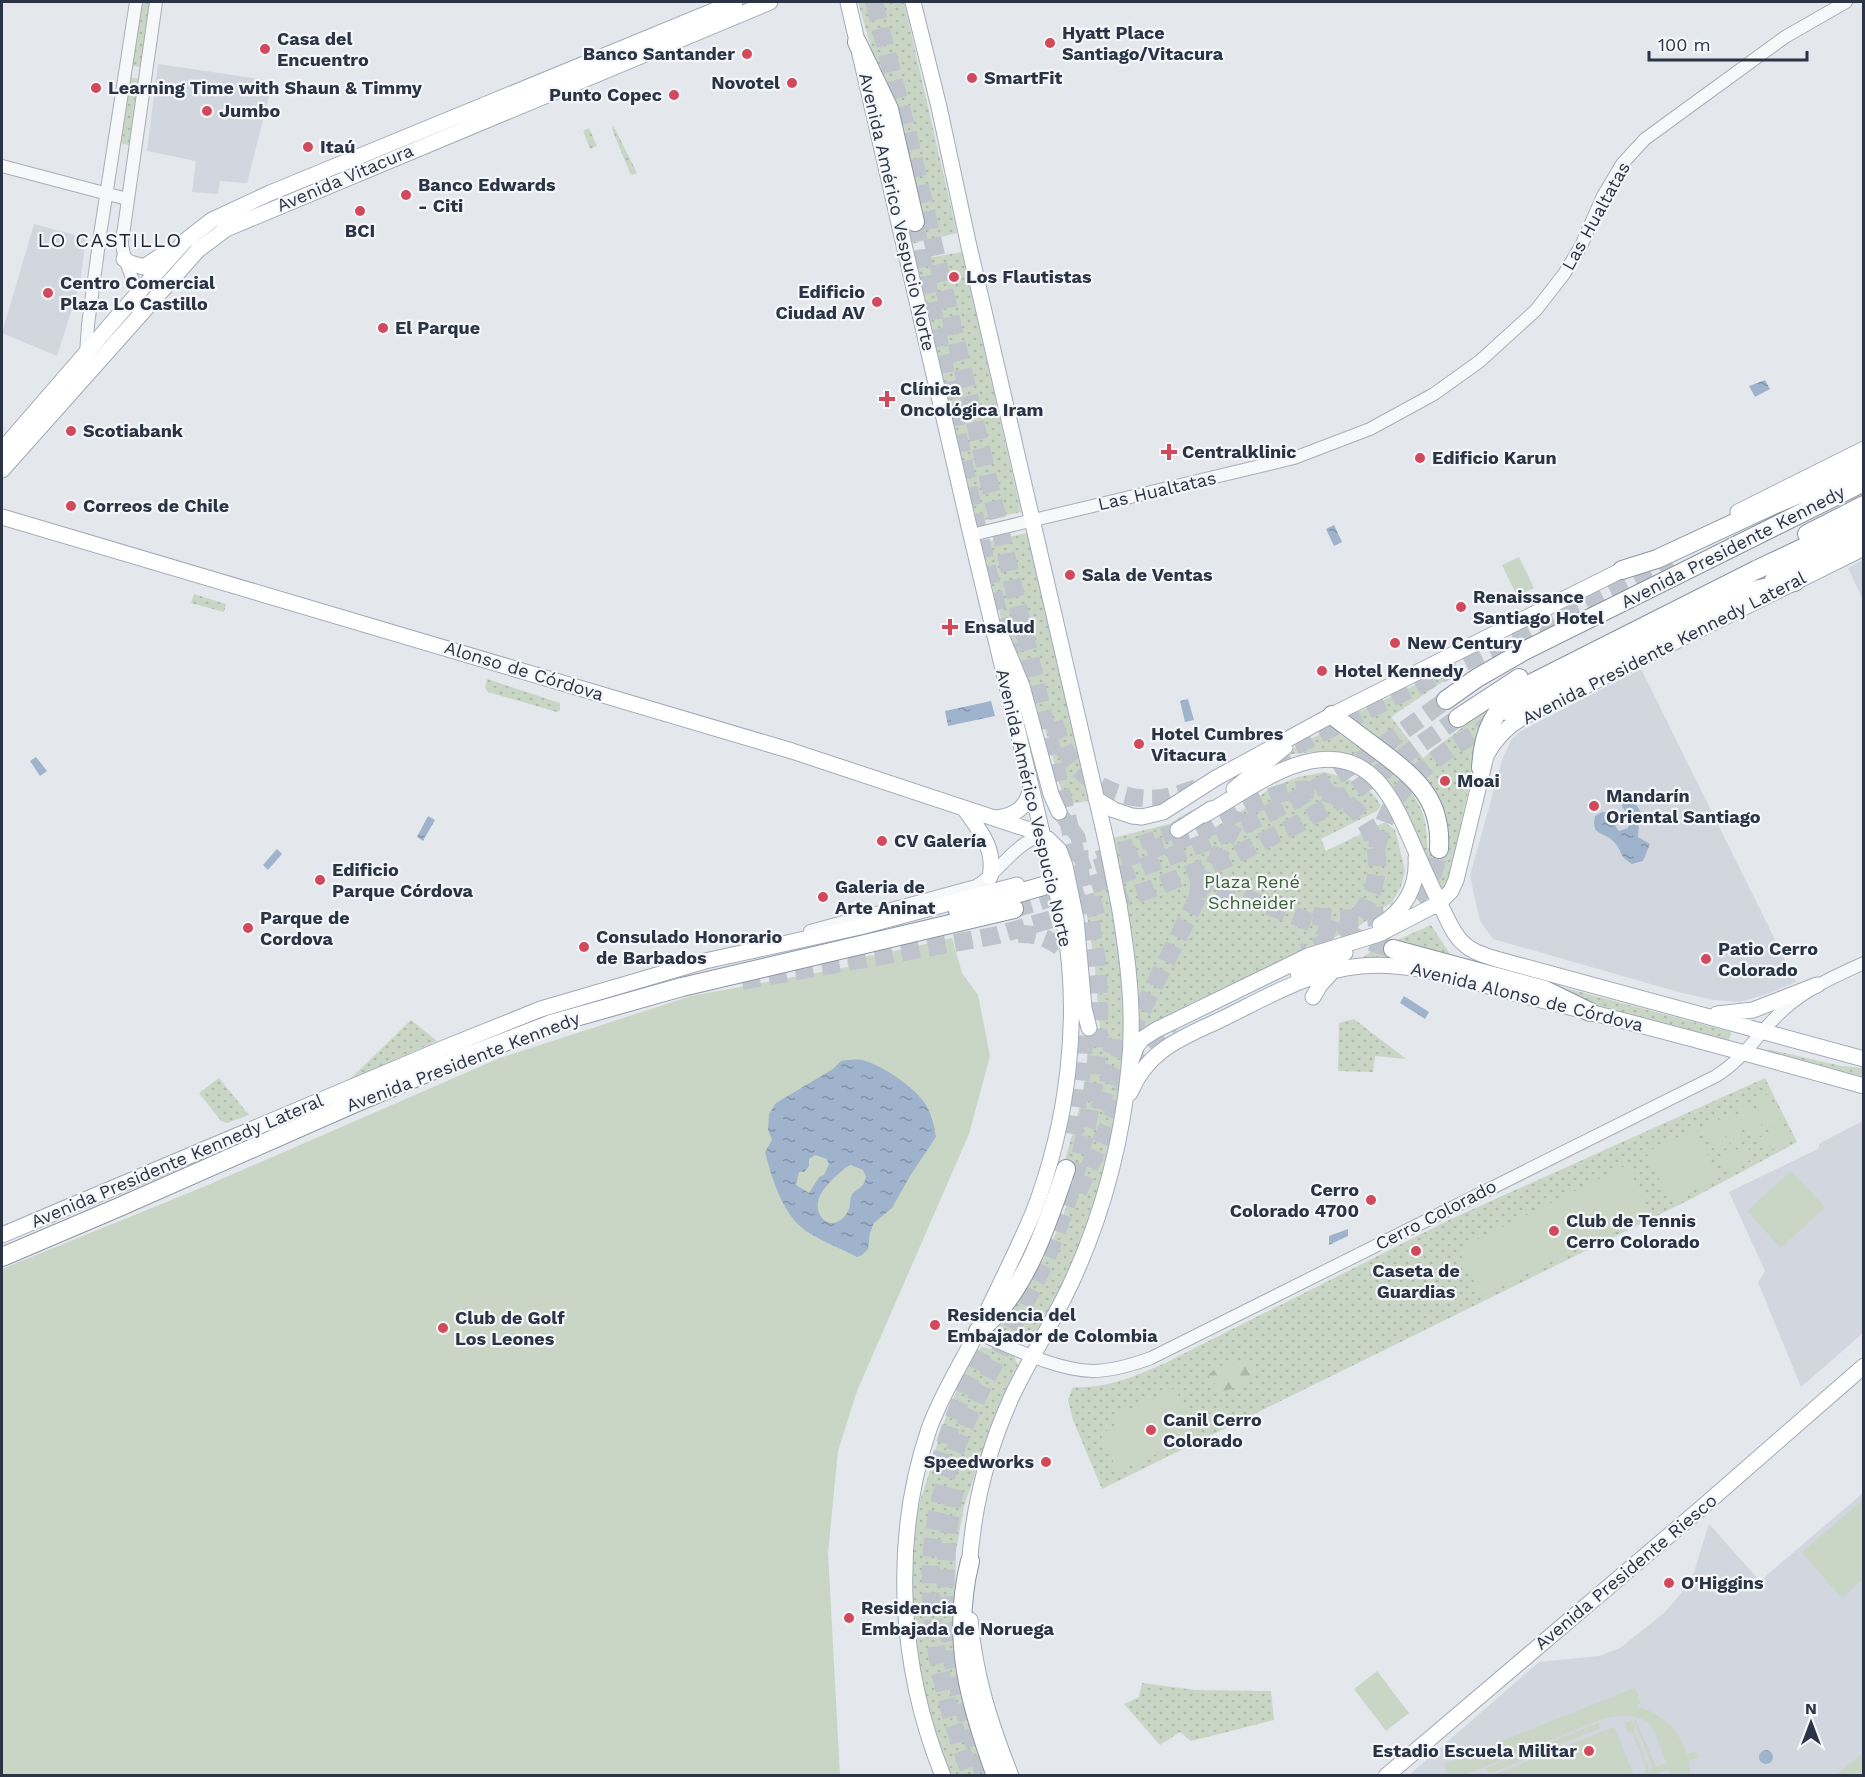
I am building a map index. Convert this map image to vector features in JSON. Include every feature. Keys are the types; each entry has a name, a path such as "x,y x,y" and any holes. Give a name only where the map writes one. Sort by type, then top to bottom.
{"highway":[{"path":"857,42 890,109 915,222"},
{"path":"1622,570 1657,559 1794,495 1863,467"},
{"name":"Avenida Presidente Kennedy","path":"1446,700 1524,651 1863,482"},
{"name":"Avenida Presidente Kennedy","path":"1458,718 1545,664 1863,506"},
{"path":"1763,576 1863,519"},
{"path":"1481,768 1483,747 1491,722 1508,700 1526,686 1763,576 1863,536"},
{"path":"1509,712 1732,600 1759,590 1795,582"},
{"path":"1332,715 1407,772 1422,787 1436,815 1440,838 1439,849"},
{"path":"860,946 1041,881"},
{"name":"Avenida Presidente Kennedy","path":"2,1257 355,1103 474,1053 551,1024 671,990 1014,909"},
{"path":"1393,949 1539,988 1590,1012"},
{"path":"977,1332 1007,1300 1019,1282 1050,1218 1066,1169"},
{"path":"970,1561 962,1605 964,1665 977,1721 996,1776"}],"main road":[{"name":"Avenida Vitacura","path":"2,450 138,292 185,241 212,220 256,199 735,2"},
{"name":"Avenida Vitacura","path":"2,470 198,250 226,229 770,2"},
{"name":"Avenida Américo Vespucio Norte","path":"848,2 1031,786 1043,835 1053,851 1070,921 1069,1047 1059,1128 1033,1211 977,1332 946,1387 924,1444 912,1501 906,1552 905,1607 911,1663 923,1719 943,1776"},
{"path":"913,2 1106,840 1119,905 1130,1000 1129,1067 1124,1107 1107,1183 1087,1245 1066,1295 1013,1394 989,1455 978,1502 970,1561 969,1604 976,1670 985,1707 1011,1776"},
{"path":"580,81 583,72 613,58 622,48"},
{"path":"124,259 144,267 185,241"},
{"path":"1096,799 1114,810 1132,816 1142,817 1163,812 1216,778 1332,715 1863,449"},
{"name":"Alonso de Córdova","path":"2,517 792,751 1043,835"},
{"name":"Avenida Presidente Kennedy Lateral","path":"1129,1067 1136,1047 1142,1039 1156,1030 1308,956 1379,934 1439,903 1449,895 1454,886 1481,768 1496,739 1517,720 1863,548"},
{"path":"989,610 1022,686 1051,794 1059,812"},
{"path":"1178,830 1204,815 1308,728"},
{"name":"Avenida Alonso de Córdova","path":"1204,815 1265,780 1299,764 1320,760 1343,761 1363,769 1382,784 1397,808 1439,903 1461,942 1480,954 1863,1059"},
{"path":"995,818 1006,817 1019,811 1028,799 1031,786"},
{"path":"964,808 987,844 991,857 990,877"},
{"path":"1308,956 1374,928 1397,913 1408,898 1415,880 1416,852"},
{"name":"Avenida Presidente Kennedy Lateral","path":"2,1235 541,1009 705,961 860,927 1041,881"},
{"path":"1070,921 1089,1028"},
{"path":"1166,1037 1302,971 1341,955 1379,934"},
{"path":"705,961 774,940"},
{"name":"Avenida Alonso de Córdova","path":"1124,1107 1139,1074 1161,1050 1286,988 1350,967 1387,965 1418,969 1590,1012 1863,1086"},
{"path":"1302,971 1350,967"},
{"path":"1313,997 1333,971"},
{"path":"1705,1015 1753,1010 1817,985"},
{"path":"283,1116 325,1086"},
{"name":"Avenida Presidente Riesco","path":"1386,1776 1863,1366"}],"street":[{"path":"86,354 103,214 136,2"},
{"path":"138,316 140,303 138,292 124,259 122,242 156,2"},
{"name":"Las Hualtatas","path":"971,536 1294,458 1370,429 1434,394 1480,361 1536,310 1564,274 1581,246 1603,196 1622,164 1645,139 1668,120 1785,37 1846,2"},
{"path":"127,62 147,65"},
{"path":"2,166 127,199"},
{"path":"109,177 117,186 129,181"},
{"path":"103,214 112,207 117,208 124,216"},
{"path":"774,940 964,891 990,877 1025,843 1043,835"},
{"name":"Cerro Colorado","path":"977,1332 1034,1356 1066,1367 1090,1371 1115,1369 1150,1358 1716,1076 1746,1053 1784,1009 1817,985 1863,963"}],"shaded area":[{"name":"Jumbo","path":"158,64 273,81 247,183 220,181 218,194 192,192 196,161 147,151"},
{"name":"Centro Comercial Plaza Lo Castillo","path":"34,224 86,238 80,284 57,356 2,333"},
{"path":"1863,560 1863,600 1848,568"},
{"path":"1641,669 1796,982 1740,1002 1714,1000 1493,939 1480,921 1470,876 1502,760 1511,740 1521,731"},
{"path":"1863,1121 1863,1333 1801,1387 1758,1282 1765,1271 1729,1192 1818,1149 1820,1143"},
{"path":"1863,1493 1863,1775 1408,1776 1539,1662 1599,1656 1620,1648 1664,1613 1685,1589 1693,1575 1709,1524 1760,1581"}],"green space":[{"path":"141,2 152,2 142,67 131,66"},
{"path":"858,2 904,2 957,233 911,244 908,228 921,222"},
{"path":"129,77 139,79 129,145 118,143"},
{"path":"613,125 637,173 633,175 630,173 612,129"},
{"path":"589,128 597,146 590,149 583,131"},
{"path":"962,252 1021,512 975,522 916,260"},
{"path":"1027,533 1090,801 1065,804 1048,738 1002,621 980,543"},
{"path":"1519,557 1534,588 1517,596 1502,565"},
{"path":"194,594 226,604 224,612 191,603"},
{"path":"1450,668 1457,672 1391,717 1423,758 1491,705 1480,737 1450,873 1446,885 1438,894 1411,826 1347,758 1313,752 1282,755 1331,728 1402,781 1423,814 1427,848 1444,850 1442,815 1344,719"},
{"path":"487,679 560,703 560,710 557,712 488,692 485,688"},
{"name":"Plaza René Schneider","path":"1325,772 1364,788 1377,799 1381,806 1377,811 1321,839 1326,851 1383,823 1395,830 1405,870 1401,887 1392,902 1359,926 1187,1005 1139,1036 1126,903 1113,838 1169,824 1192,810 1194,816 1175,826 1183,844 1235,816 1270,788 1298,777"},
{"path":"1108,888 1126,993 1122,1099 1085,1241 1047,1316 1030,1343 998,1328 1045,1256 1061,1222 1078,1172 1063,1167 1084,1086 1087,1035 1100,1031 1095,967 1084,895"},
{"path":"1431,925 1450,954 1461,962 1394,946 1390,959 1364,960 1362,958 1370,952"},
{"name":"Club de Golf Los Leones","path":"952,938 962,973 978,995 990,1056 969,1134 857,1391 838,1451 828,1553 840,1775 2,1776 2,1269 208,1185 500,1058 691,996 848,967 847,959"},
{"path":"1535,980 1731,1032 1728,1044 1590,1007"},
{"path":"1354,1019 1406,1059 1375,1056 1373,1072 1338,1071 1339,1023"},
{"path":"411,1020 437,1041 349,1080"},
{"path":"1767,1049 1841,1066 1863,1068 1863,1080 1768,1055"},
{"path":"219,1078 249,1115 227,1123 221,1121 199,1093"},
{"path":"1765,1078 1797,1142 1693,1198 1102,1489 1073,1420 1068,1400 1073,1387 1108,1384 1130,1378 1163,1364 1451,1219"},
{"path":"1768,1094 1781,1122 1767,1129 1754,1101"},
{"path":"1751,1102 1764,1130 1750,1137 1737,1109"},
{"path":"1733,1111 1746,1139 1732,1146 1719,1118"},
{"path":"1716,1118 1730,1146 1716,1153 1702,1125"},
{"path":"1785,1126 1791,1141 1765,1153 1758,1138"},
{"name":"Club de Tennis Cerro Colorado","path":"1695,1129 1719,1178 1670,1202 1646,1152"},
{"path":"1747,1145 1753,1159 1727,1171 1720,1157"},
{"name":"Club de Tennis Cerro Colorado","path":"1627,1165 1650,1212 1481,1296 1458,1249"},
{"path":"1791,1171 1825,1207 1781,1248 1747,1211"},
{"path":"982,1347 1012,1354 1018,1366 993,1422 964,1506 956,1551 955,1613 991,1775 950,1776 923,1689 913,1629 910,1568 912,1538 918,1507 946,1416 972,1358"},
{"path":"1250,1361 1260,1369 1248,1381 1222,1393 1208,1375 1219,1366"},
{"name":"Canil Cerro Colorado","path":"1175,1388 1197,1435 1118,1472 1100,1434 1116,1426 1112,1417"},
{"path":"1863,1500 1863,1579 1842,1598 1802,1552"},
{"path":"1377,1671 1409,1713 1386,1731 1354,1689"},
{"path":"1142,1683 1196,1690 1271,1691 1274,1720 1191,1741 1180,1732 1160,1745 1124,1704 1139,1697"},
{"path":"1635,1688 1641,1703 1636,1706 1668,1723 1684,1745 1687,1754 1696,1751 1698,1758 1689,1761 1690,1775 1671,1775 1669,1769 1658,1773 1659,1775 1645,1775 1644,1772 1647,1770 1632,1732 1628,1733 1625,1723 1632,1720 1649,1770 1653,1768 1634,1721 1636,1720 1656,1767 1666,1763 1651,1726 1638,1718 1626,1716 1602,1719 1465,1775 1447,1775 1444,1764"},
{"path":"1598,1723 1600,1728 1489,1774 1486,1768"},
{"name":"Estadio Escuela Militar","path":"1614,1727 1634,1775 1493,1775"},
{"path":"1862,1754 1863,1775 1836,1775"}],"water":[{"path":"1765,380 1770,389 1755,397 1749,386"},
{"path":"1334,525 1342,542 1334,546 1326,529"},
{"path":"1188,699 1194,720 1185,722 1180,701"},
{"path":"991,701 995,716 948,726 945,711"},
{"path":"36,757 47,771 40,776 30,761"},
{"path":"1630,799 1640,811 1638,837 1650,844 1643,861 1632,864 1624,858 1613,841 1596,830 1594,823 1595,816 1602,812 1610,812 1619,831 1628,828 1628,817 1622,807 1623,801"},
{"path":"428,816 435,820 423,841 417,837"},
{"path":"277,849 282,854 268,870 263,865"},
{"path":"1404,996 1429,1012 1425,1019 1400,1003"},
{"path":"841,1061 869,1062 904,1083 919,1096 926,1106 932,1118 936,1137 892,1208 874,1223 868,1249 857,1257 812,1235 790,1215 779,1195 765,1152 772,1140 768,1130 769,1114 776,1103 833,1069","holes":["815,1155 827,1159 829,1164 824,1175 819,1177 809,1193 796,1185 799,1172 804,1172 809,1166 809,1159","851,1165 863,1170 865,1181 852,1195 848,1211 842,1219 831,1223 825,1221 819,1212 820,1195 836,1176"]},
{"path":"1348,1229 1348,1236 1329,1245 1329,1236"},
{"path":"1763,1750 1769,1750 1773,1757 1769,1764 1763,1764 1759,1760 1759,1754"}],"tunnel":[{"path":"874,2 909,139 1088,906 1098,978 1099,1015 1093,1093 1086,1132 1065,1209 1037,1279 989,1373 960,1438 948,1471 933,1540 931,1600 938,1660 952,1718 971,1776"},
{"path":"915,223 973,509 1011,656"},
{"path":"1271,758 1671,560"},
{"path":"1014,909 1130,872 1242,826 1331,779 1446,700"},
{"path":"742,981 998,935 1146,891 1229,858 1300,823 1354,791 1458,718"},
{"path":"1377,848 1383,824 1393,804 1406,786 1439,757 1498,720"},
{"path":"1054,722 1061,742 1079,770 1112,791 1149,799 1167,797 1198,788"},
{"path":"1070,877 1195,834 1273,796 1299,790 1323,792 1344,801 1359,814 1370,832 1376,852 1376,873 1371,895 1359,916 1334,937 1303,953"},
{"path":"1059,812 1078,837 1081,860 1074,867"},
{"path":"1099,1109 1113,1069 1240,812"},
{"path":"1054,874 1178,830"},
{"path":"1313,916 1356,918 1376,917 1394,912 1410,903 1423,890 1433,873 1439,849"},
{"path":"1190,888 1243,898 1393,949"},
{"path":"1018,934 1043,937 1057,945 1075,963"},
{"path":"1074,1134 1083,1062 1085,1009"},
{"path":"1078,1192 1136,1065 1148,1047 1171,1023"},
{"path":"1089,1028 1096,1037 1114,1047 1135,1047 1166,1037"},
{"path":"938,1470 963,1395 979,1359 999,1325"},
{"path":"955,1489 946,1564 949,1635 963,1705 985,1776"}],"place":[{"name":"Hyatt Place Santiago/Vitacura","path":"1050,43"},
{"name":"Casa del Encuentro","path":"265,49"},
{"name":"Banco Santander","path":"747,54"},
{"name":"SmartFit","path":"972,78"},
{"name":"Novotel","path":"792,83"},
{"name":"Learning Time with Shaun & Timmy","path":"96,88"},
{"name":"Punto Copec","path":"674,95"},
{"name":"Jumbo","path":"207,111"},
{"name":"Itaú","path":"308,147"},
{"name":"Banco Edwards - Citi","path":"406,195"},
{"name":"BCI","path":"360,211"},
{"name":"Los Flautistas","path":"954,277"},
{"name":"Centro Comercial Plaza Lo Castillo","path":"48,293"},
{"name":"Edificio Ciudad AV","path":"877,302"},
{"name":"El Parque","path":"383,328"},
{"name":"Clínica Oncológica Iram","path":"887,399"},
{"name":"Scotiabank","path":"71,431"},
{"name":"Centralklinic","path":"1169,452"},
{"name":"Edificio Karun","path":"1420,458"},
{"name":"Correos de Chile","path":"71,506"},
{"name":"Sala de Ventas","path":"1070,575"},
{"name":"Renaissance Santiago Hotel","path":"1461,607"},
{"name":"Ensalud","path":"950,627"},
{"name":"New Century","path":"1395,643"},
{"name":"Hotel Kennedy","path":"1322,671"},
{"name":"Hotel Cumbres Vitacura","path":"1139,744"},
{"name":"Moai","path":"1445,781"},
{"name":"Mandarín Oriental Santiago","path":"1594,806"},
{"name":"CV Galería","path":"882,841"},
{"name":"Edificio Parque Córdova","path":"320,880"},
{"name":"Galeria de Arte Aninat","path":"823,897"},
{"name":"Parque de Cordova","path":"248,928"},
{"name":"Consulado Honorario de Barbados","path":"584,947"},
{"name":"Patio Cerro Colorado","path":"1706,959"},
{"name":"Cerro Colorado 4700","path":"1371,1200"},
{"name":"Club de Tennis Cerro Colorado","path":"1554,1231"},
{"name":"Caseta de Guardias","path":"1416,1251"},
{"name":"Residencia del Embajador de Colombia","path":"935,1325"},
{"name":"Club de Golf Los Leones","path":"443,1328"},
{"name":"Canil Cerro Colorado","path":"1151,1430"},
{"name":"Speedworks","path":"1046,1462"},
{"name":"O'Higgins","path":"1669,1583"},
{"name":"Residencia Embajada de Noruega","path":"849,1618"},
{"name":"Estadio Escuela Militar","path":"1589,1751"}],"district":[{"name":"LO CASTILLO","path":"110,240"}]}
